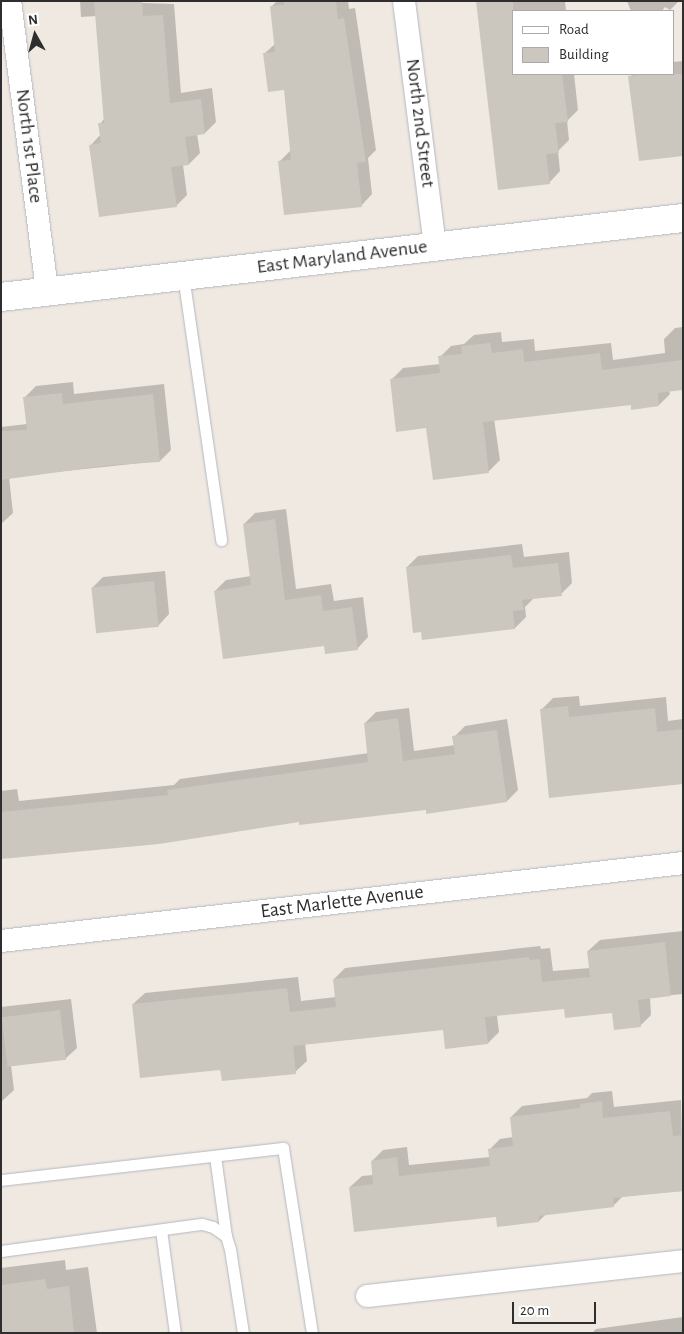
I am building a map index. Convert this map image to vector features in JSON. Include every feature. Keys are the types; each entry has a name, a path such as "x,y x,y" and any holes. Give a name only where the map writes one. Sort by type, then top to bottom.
{"street":[{"name":"North 1st Place","path":"10,1 47,291"},
{"name":"North 2nd Street","path":"404,1 435,246"},
{"name":"East Maryland Avenue","path":"1,297 683,218"},
{"name":"East Marlette Avenue","path":"1,941 683,862"},
{"path":"367,1296 683,1261"}],"lane":[{"path":"183,275 221,540"},
{"path":"1,1180 283,1148 312,1333"},
{"path":"215,1156 226,1236 234,1267 243,1333"},
{"path":"1,1251 202,1224 213,1227 226,1236"},
{"path":"161,1230 176,1333"}],"building":[{"path":"94,1 142,1 143,16 163,15 170,103 201,99 205,134 185,137 189,165 171,167 177,207 99,217 89,145 101,143 98,123 104,123"},
{"path":"284,1 336,1 338,19 344,18 366,162 357,163 362,207 284,215 278,161 291,160 284,90 268,92 263,53 275,52 270,6 284,5"},
{"path":"476,1 513,1 512,75 562,75 568,122 555,123 559,153 546,154 550,184 498,190"},
{"path":"683,74 683,156 639,161 628,76"},
{"path":"490,343 492,353 523,349 524,362 600,353 602,370 683,360 683,390 658,393 659,406 631,410 631,405 483,422 489,473 433,480 426,428 396,432 390,379 440,373 438,356 462,354 461,346"},
{"path":"62,393 63,404 153,394 160,462 110,465 1,480 1,431 27,430 23,397"},
{"path":"275,519 285,600 321,595 323,611 352,607 358,650 325,654 324,646 223,659 214,591 251,585 243,524"},
{"path":"511,555 513,568 558,563 562,596 522,600 524,610 513,611 515,629 422,640 421,632 413,633 406,567"},
{"path":"154,581 159,627 96,633 91,588"},
{"path":"568,706 569,717 655,708 657,732 683,729 683,784 549,798 540,709"},
{"path":"398,718 403,761 455,754 452,736 497,730 507,802 426,814 426,810 299,825 299,822 159,844 1,859 1,812 168,795 167,790 368,762 364,723"},
{"path":"665,942 671,996 638,1000 641,1027 614,1030 612,1013 565,1018 564,1009 485,1017 488,1044 445,1049 443,1030 293,1046 296,1074 222,1081 220,1070 140,1078 132,1004 287,988 290,1012 336,1007 333,979 529,957 530,960 540,959 542,982 590,977 587,951"},
{"path":"60,1010 66,1060 8,1067 1,1017"},
{"path":"602,1101 603,1118 670,1111 673,1136 683,1135 683,1191 613,1198 614,1207 539,1216 539,1222 497,1227 496,1217 354,1232 349,1187 373,1184 371,1161 397,1157 399,1176 490,1166 488,1149 513,1146 510,1117 580,1108 580,1104"},
{"path":"45,1279 47,1289 69,1286 74,1333 1,1333 1,1285"}]}
